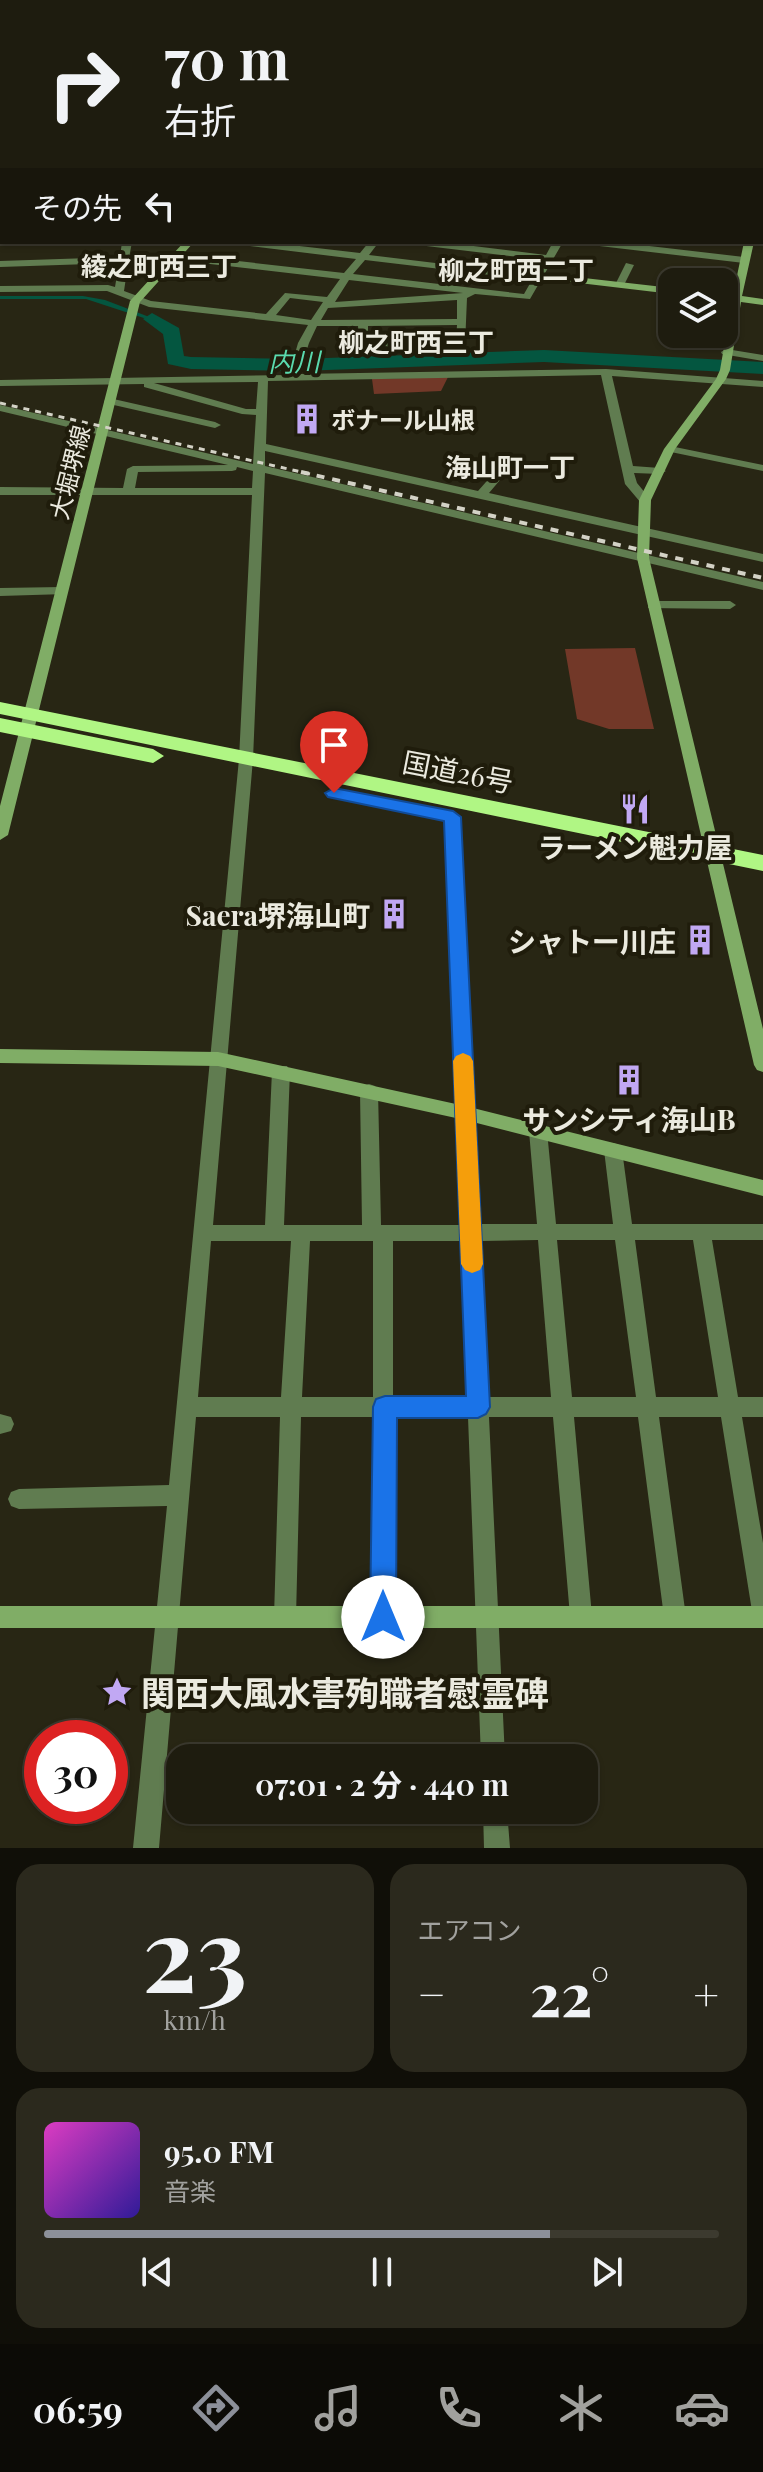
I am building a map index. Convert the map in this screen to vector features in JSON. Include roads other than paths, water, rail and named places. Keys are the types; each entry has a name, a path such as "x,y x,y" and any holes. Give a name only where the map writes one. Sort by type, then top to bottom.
{"highway":[{"name":"国道26号","path":"0,708 28,722 716,861 763,879"},
{"name":"国道26号","path":"0,725 28,722"},
{"name":"国道26号","path":"245,767 453,817 716,861 763,863"}],"street":[{"path":"119,293 127,244"},
{"name":"大堀堺線","path":"0,835 133,309 187,244"},
{"path":"258,244 658,289"},
{"path":"293,379 295,362 315,323 372,244"},
{"path":"434,244 550,258"},
{"path":"175,257 467,294 527,297 557,244"},
{"path":"608,244 744,260"},
{"path":"738,282 748,244"},
{"path":"0,264 124,260 165,267"},
{"path":"620,285 629,265"},
{"path":"0,289 108,288 119,293 133,309 269,317 315,323 462,322"},
{"path":"269,317 288,295 329,302 467,294"},
{"path":"363,322 363,337 390,344 461,343 467,294"},
{"path":"738,298 763,302"},
{"path":"728,348 723,374 670,449 645,500 643,558 763,1065"},
{"path":"727,354 763,358"},
{"path":"0,383 606,372 723,374 763,384"},
{"path":"606,372 631,484 645,500"},
{"path":"146,1848 245,767 258,492 254,467 260,446 263,379"},
{"path":"148,381 149,388 246,412 261,412"},
{"path":"109,401 215,425"},
{"path":"0,408 763,586"},
{"path":"260,446 763,558"},
{"path":"670,449 763,468"},
{"path":"128,491 133,469 254,467"},
{"path":"481,495 505,467"},
{"path":"629,469 660,471"},
{"path":"0,491 258,492"},
{"path":"0,592 62,591"},
{"path":"653,605 730,605"},
{"path":"453,817 492,1744"},
{"path":"0,1056 218,1059 465,1113 763,1188"},
{"path":"274,1233 281,1071"},
{"path":"369,1091 385,1407 383,1617"},
{"path":"538,1131 581,1616"},
{"path":"613,1150 675,1617"},
{"path":"0,1617 675,1617 763,1614 701,1232"},
{"path":"202,1233 763,1232"},
{"path":"285,1617 291,1407 301,1233"},
{"path":"187,1407 763,1407"},
{"path":"19,1499 179,1495"},
{"path":"496,1824 497,1848"}],"waterway":[{"name":"内川","path":"152,319 172,332 175,360 191,363 300,365 544,356 763,368"}],"railway":[{"path":"0,403 310,474"},
{"path":"301,472 763,578"}],"place":[{"name":"ボナール山根","path":"307,419"},
{"name":"ラーメン魁力屋","path":"635,809"},
{"name":"Saera堺海山町","path":"394,914"},
{"name":"シャトー川庄","path":"700,940"},
{"name":"サンシティ海山B","path":"629,1080"},
{"name":"関西大風水害殉職者慰霊碑","path":"117,1692"}],"district":[{"name":"綾之町西三丁","path":"159,265"},
{"name":"柳之町西二丁","path":"516,269"},
{"name":"柳之町西三丁","path":"416,341"},
{"name":"海山町一丁","path":"510,466"}]}
